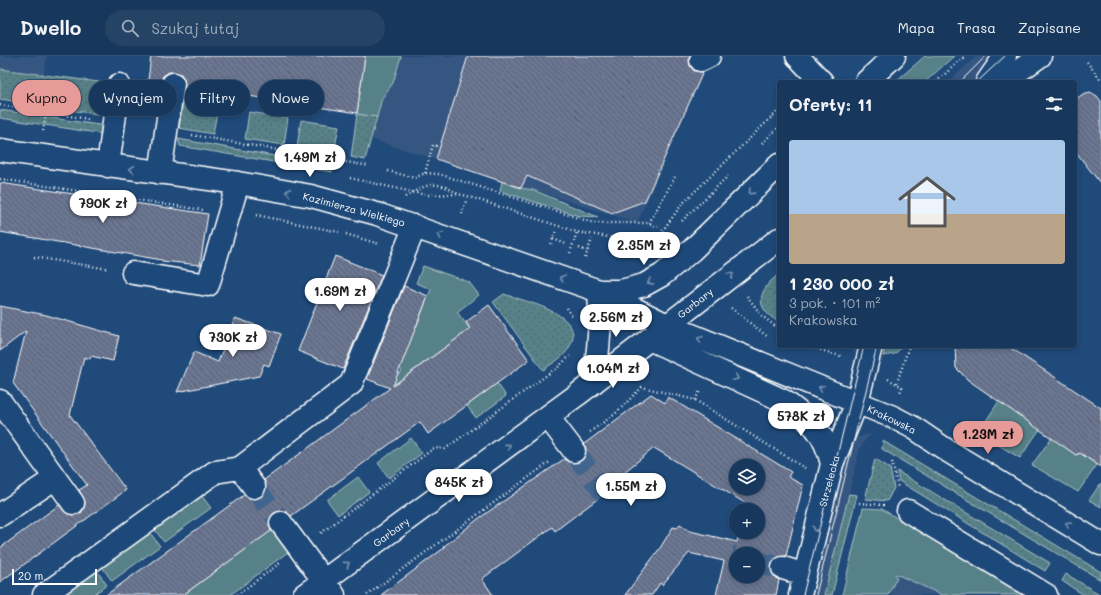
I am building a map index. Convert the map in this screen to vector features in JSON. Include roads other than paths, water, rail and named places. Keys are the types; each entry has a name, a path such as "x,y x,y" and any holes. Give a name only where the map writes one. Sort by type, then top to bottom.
{"street":[{"path":"797,56 820,80"},
{"path":"868,80 894,56"},
{"path":"988,80 1005,56"},
{"path":"1006,80 1040,56"},
{"path":"108,166 115,116"},
{"path":"160,173 168,116"},
{"name":"Kazimierza Wielkiego","path":"0,150 238,183 311,196 415,226 599,291 667,325"},
{"path":"593,383 598,358 600,326 599,291 621,291 644,285 662,276 697,245 777,167"},
{"path":"133,273 208,285 238,183"},
{"path":"44,595 215,472 240,468 351,384 415,226"},
{"name":"Garbary","path":"304,595 329,588 777,241"},
{"name":"Krakowska","path":"667,325 857,402 914,428 948,451 1101,544"},
{"path":"649,339 784,401 804,415 818,430 827,444 832,464"},
{"name":"Strzelecka","path":"802,585 832,464 857,402 870,348"},
{"path":"0,401 54,479 73,503"},
{"path":"548,417 572,449"},
{"path":"240,468 254,487"},
{"path":"0,515 54,479"},
{"path":"908,510 1046,595"},
{"path":"281,524 329,588"},
{"path":"782,568 802,585"}],"tunnel":[{"path":"574,451 605,494"},
{"path":"254,487 281,523"},
{"path":"765,564 783,568"}],"tram line":[{"path":"962,80 986,56"},
{"path":"979,80 1005,56"},
{"path":"803,595 864,348"},
{"path":"816,595 877,348"}]}
